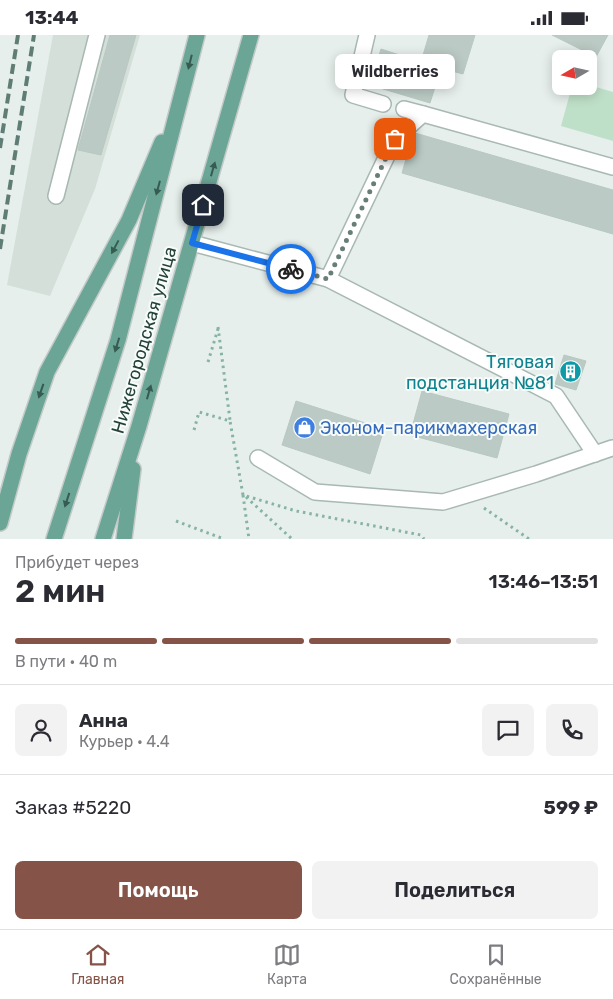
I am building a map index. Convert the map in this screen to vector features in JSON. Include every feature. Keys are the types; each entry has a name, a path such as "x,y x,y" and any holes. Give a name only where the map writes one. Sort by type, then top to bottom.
{"main road":[{"name":"Нижегородская улица","path":"54,539 118,341 197,35"},
{"name":"Нижегородская улица","path":"103,539 139,427 251,35"},
{"path":"0,523 19,455 47,372 129,220 183,90"},
{"path":"124,539 139,427"}],"lane":[{"path":"56,196 97,35"},
{"path":"366,35 352,95 384,104"},
{"path":"404,109 613,167"},
{"path":"328,279 395,139 423,114"},
{"path":"192,243 328,279 556,396 595,454"},
{"path":"258,458 315,492 444,502 613,448"}],"path":[{"path":"208,362 218,327 230,421"},
{"path":"194,430 199,412"},
{"path":"249,539 243,495 292,539"},
{"path":"465,495 529,539"},
{"path":"176,521 224,539"}],"shaded area":[{"path":"53,35 140,35 95,189 50,296 7,285"}],"green space":[{"path":"598,88 613,92 613,141 561,126 570,95 598,95"}],"building":[{"path":"110,35 136,35 101,155 78,150"},
{"path":"429,35 475,35 463,74 441,68 430,103 370,85 381,49 421,62"},
{"path":"552,35 608,35 598,53 598,50 582,50"},
{"path":"415,133 613,190 613,234 402,173"},
{"name":"Тяговая подстанция №81","path":"564,355 586,361 576,390 555,384"},
{"path":"422,391 509,414 497,458 410,435"},
{"path":"296,401 384,429 370,474 282,445"}],"railway":[{"path":"0,148 18,35"},
{"path":"0,249 34,35"}],"way so far":[{"path":"291,269 328,279 395,139"}],"place":[{"name":"Wildberries","path":"395,139"},
{"name":"Тяговая подстанция №81","path":"570,372"},
{"name":"Эконом-парикмахерская","path":"304,428"}],"route":[{"path":"203,205 192,243 291,269"}]}
